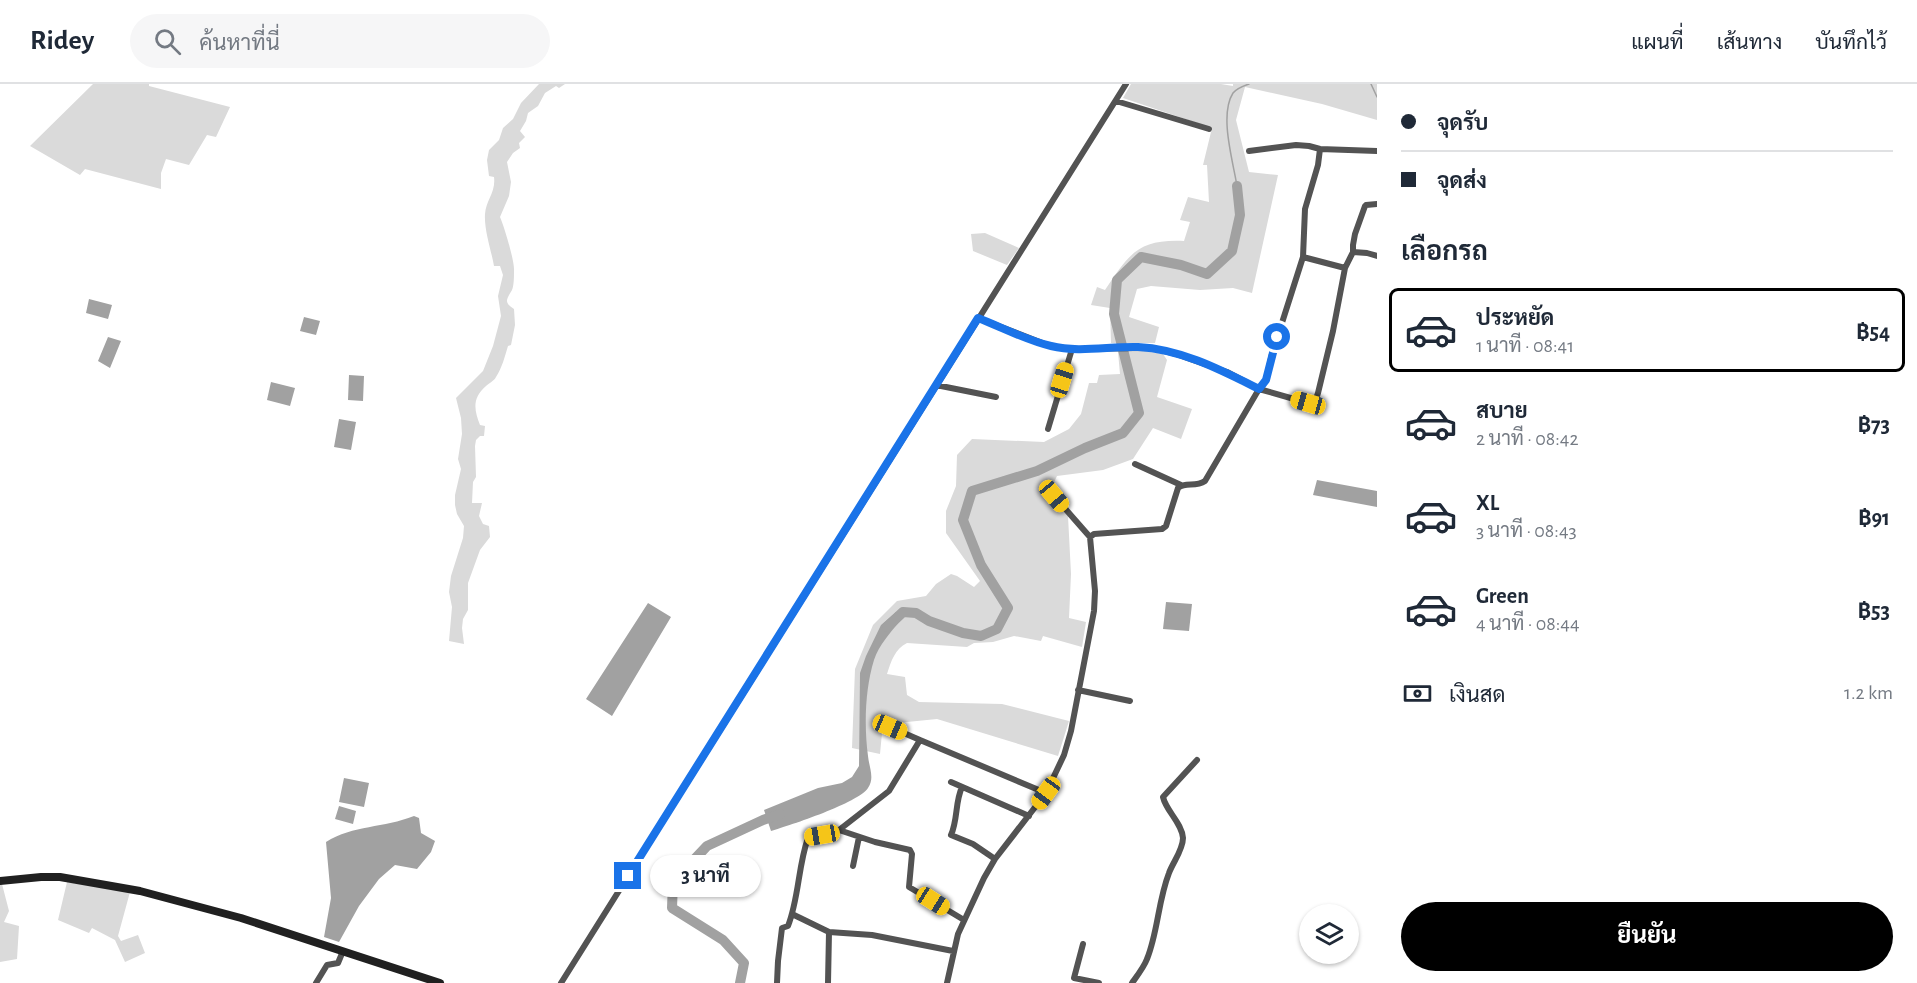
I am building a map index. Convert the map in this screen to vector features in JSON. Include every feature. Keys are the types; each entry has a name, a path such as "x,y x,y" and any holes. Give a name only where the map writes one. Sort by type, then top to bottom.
{"street":[{"path":"561,983 1126,84"},
{"path":"1116,101 1209,129"},
{"path":"1249,151 1296,145 1320,149 1377,151"},
{"path":"1136,464 1181,485 1195,486 1205,481 1266,380 1303,257 1305,209 1318,165 1320,149"},
{"path":"978,318 1050,346 1072,349 1153,348 1202,362 1259,389 1308,403 1313,402 1316,399 1333,331 1345,268 1353,252 1355,234 1366,204 1377,204"},
{"path":"1353,252 1377,256"},
{"path":"1303,257 1345,268"},
{"path":"1048,429 1072,349"},
{"path":"936,385 996,397"},
{"path":"1090,537 1094,534 1162,529 1166,526 1181,485"},
{"path":"947,983 953,951 964,920 995,859 1046,793 1064,755 1071,730 1094,611 1095,591 1090,537 1054,496"},
{"path":"1078,690 1130,701"},
{"path":"890,727 1046,793"},
{"path":"777,983 782,928 788,926 792,914 803,852 808,838 839,830 889,791 920,740"},
{"path":"1132,983 1147,960 1159,905 1169,873 1182,846 1183,837 1179,826 1162,797 1197,760"},
{"path":"951,782 1029,816"},
{"path":"962,787 957,798 957,813 951,835 973,844 995,859"},
{"path":"839,830 910,850 912,854 909,887 964,920"},
{"path":"853,866 859,837"},
{"path":"0,880 60,877 122,887 241,918 440,983"},
{"path":"792,914 829,932 872,935 953,951"},
{"path":"828,983 829,932"},
{"path":"1083,944 1074,978 1100,983"},
{"path":"316,983 327,965 338,963 343,951"}],"shaded area":[{"path":"93,84 149,84 149,86 230,107 216,137 207,135 189,165 166,159 161,173 161,189 85,169 80,175 30,146"},
{"path":"539,84 565,84 559,88 556,86 545,93 538,106 528,113 520,131 525,137 519,143 520,148 507,162 511,182 509,196 500,217 514,266 513,286 507,300 514,309 515,325 511,345 508,346 500,370 476,400 476,414 480,425 485,426 484,436 476,440 476,477 473,482 472,503 482,503 479,516 483,524 489,526 490,537 480,550 468,583 468,610 463,619 462,628 464,644 449,641 452,607 449,592 451,576 463,538 464,526 455,505 461,469 458,459 462,434 456,398 483,371 493,346 501,316 498,296 503,275 500,266 494,266 486,226 485,214 494,182 494,177 489,176 487,160 489,150 499,140 503,128 513,119 521,103"},
{"path":"1131,84 1233,86 1233,84 1377,84 1377,120 1322,104 1245,87 1236,120 1249,172 1278,175 1252,293 1233,288 1200,290 1151,286 1137,289 1129,317 1159,327 1155,343 1111,343 1110,308 1091,305 1097,287 1105,290 1128,258 1136,251 1156,243 1184,241 1190,222 1180,220 1188,197 1209,202 1207,165 1203,165 1212,128 1123,98"},
{"path":"985,233 1019,248 1007,265 973,251 971,234"},
{"path":"89,299 112,305 108,319 86,313"},
{"path":"304,317 320,321 316,335 300,331"},
{"path":"108,337 121,341 110,368 98,361"},
{"path":"1118,352 1163,354 1167,360 1157,397 1192,409 1181,439 1153,428 1133,459 1103,470 1057,476 1049,493 1051,500 1068,516 1071,574 1069,618 1086,622 1082,647 1043,636 1041,641 1014,636 993,642 974,643 967,647 907,643 896,652 887,674 905,677 907,695 919,702 1002,704 1069,721 1058,756 937,719 887,724 882,733 880,754 852,748 855,669 873,625 897,601 926,596 936,584 951,574 974,587 980,581 946,533 946,511 956,486 957,455 972,439 1044,442 1069,429 1081,414 1089,383 1097,383 1099,375 1120,374"},
{"path":"349,375 364,376 363,401 348,400"},
{"path":"271,382 295,388 290,406 267,400"},
{"path":"339,419 356,422 351,450 334,447"},
{"path":"1317,480 1377,491 1377,507 1313,495"},
{"path":"1166,602 1192,604 1189,631 1163,629"},
{"path":"648,603 671,617 612,716 586,699"},
{"path":"896,612 900,621 879,649 869,683 866,732 871,776 868,788 862,794 838,807 771,831 764,810 818,788 842,783 852,777 859,766 860,673 881,625"},
{"path":"344,778 369,783 364,807 339,802"},
{"path":"339,806 356,811 353,824 335,819"},
{"path":"414,816 419,818 421,833 435,841 431,852 417,869 395,865 379,879 359,906 339,942 324,937 331,898 326,842 347,832"},
{"path":"67,882 130,892 118,936 121,941 138,935 145,953 125,962 115,940 92,928 89,933 58,920"},
{"path":"0,884 2,884 9,911 4,922 19,926 17,959 0,962"}],"waterway":[{"path":"1237,186 1228,138 1227,113 1233,93 1238,88 1249,84"},
{"path":"1371,84 1377,97"},
{"path":"887,627 903,612 916,613 929,621 963,633 981,636 997,629 1008,608 981,565 963,520 972,491 1037,471 1123,433 1139,413 1114,314 1117,280 1141,257 1181,265 1207,274 1232,251 1240,215 1237,186"},
{"path":"740,983 744,963 723,940 672,908 673,882 707,846 780,814"}],"route":[{"path":"628,876 978,318 1050,346 1072,349 1153,348 1202,362 1259,389 1266,380 1277,337"}]}
